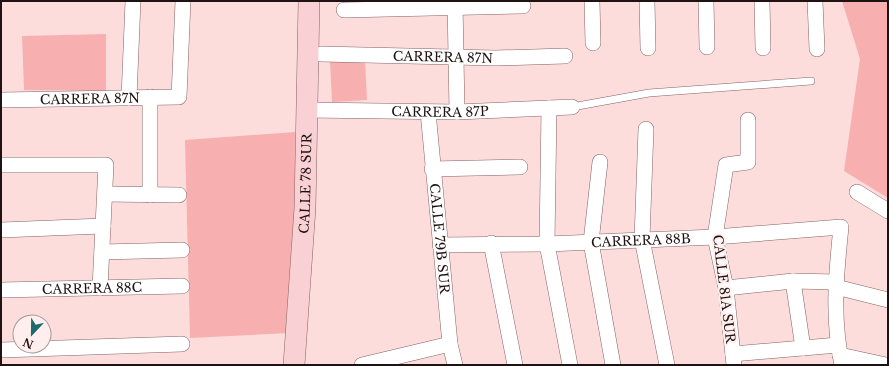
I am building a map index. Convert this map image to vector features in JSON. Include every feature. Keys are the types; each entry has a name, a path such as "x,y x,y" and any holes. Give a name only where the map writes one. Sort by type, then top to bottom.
{"street":[{"path":"129,98 133,1"},
{"name":"CARRERA 87N","path":"1,100 179,97 183,1"},
{"name":"CALLE 78 SUR","path":"294,365 305,208 309,1"},
{"path":"592,1 593,43"},
{"path":"647,1 648,48"},
{"path":"706,1 707,47"},
{"path":"762,1 763,48"},
{"path":"816,1 817,49"},
{"path":"344,10 455,4 523,6"},
{"path":"455,4 457,112"},
{"name":"CARRERA 87N","path":"321,54 456,57 565,56"},
{"path":"150,97 150,195"},
{"name":"CARRERA 87P","path":"307,110 457,112 572,107"},
{"path":"549,108 546,244 570,365"},
{"name":"CALLE 79B SUR","path":"428,112 432,169 450,344 455,365"},
{"name":"CALLE 81A SUR","path":"733,359 726,288 715,237 726,165 748,162 748,120"},
{"path":"646,129 642,239 667,365"},
{"path":"600,162 592,242 613,365"},
{"path":"1,165 106,165 100,288"},
{"path":"432,169 520,167"},
{"path":"857,192 888,211"},
{"path":"105,194 179,195"},
{"path":"1,230 103,226"},
{"name":"CARRERA 88B","path":"440,245 546,244 715,237 841,227 836,285"},
{"path":"491,244 516,365"},
{"path":"102,252 182,250"},
{"path":"793,281 803,348"},
{"path":"726,288 793,281 836,285 888,300"},
{"path":"836,285 835,327 840,355"},
{"name":"CARRERA 88C","path":"1,290 182,286"},
{"path":"1,350 182,344"},
{"path":"362,365 377,363 450,344"},
{"path":"733,359 803,348 886,365"}],"lane":[{"path":"572,107 649,93 811,81"}],"shaded area":[{"path":"842,1 888,1 888,198 844,171 860,59"},
{"path":"106,34 106,91 24,90 22,36"},
{"path":"365,60 367,100 332,102 330,61"},
{"path":"295,132 295,237 288,333 190,338 185,140"}]}
